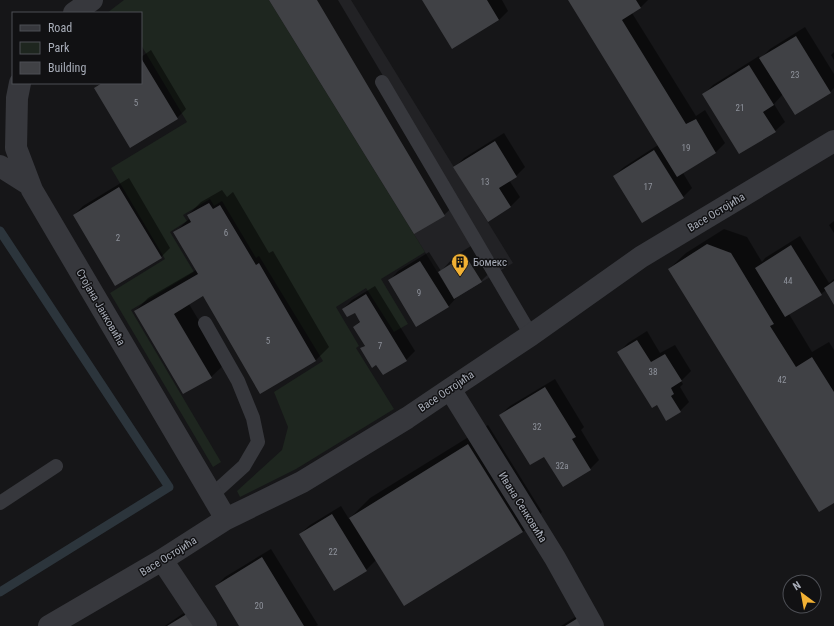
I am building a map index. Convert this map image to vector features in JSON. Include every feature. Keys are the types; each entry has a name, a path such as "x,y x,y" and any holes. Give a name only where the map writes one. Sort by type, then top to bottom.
{"street":[{"path":"75,12 92,0"},
{"name":"Стојана Јанковића","path":"20,84 17,98 16,148 32,190 226,519"},
{"name":"Васе Остојића","path":"49,626 162,560 226,519 302,482 407,418 531,335 642,257 834,141"},
{"path":"0,166 30,185"},
{"name":"Ивана Сенковића","path":"450,389 555,558 593,626"},
{"path":"162,560 206,626"}],"lane":[{"path":"382,82 531,335"},
{"path":"205,323 238,381 253,418 258,442 244,466 212,495"},
{"path":"0,503 56,466"}],"shaded area":[{"path":"269,0 351,0 513,263 454,299"}],"green space":[{"path":"124,0 269,0 425,252 381,279 408,324 394,332 366,288 336,307 359,346 356,348 394,409 296,469 240,497 237,491 282,450 288,427 274,392 323,361 259,256 256,258 222,201 214,206 210,199 183,215 187,221 170,232 194,272 131,310 221,462 213,467 110,293 165,259 111,168 187,122 142,47 142,12 108,12"}],"building":[{"path":"269,0 317,0 445,216 414,234"},
{"path":"422,0 487,0 499,20 452,49"},
{"path":"568,0 636,0 641,8 622,20 686,124 696,119 716,153 677,177"},
{"path":"796,36 831,93 795,115 759,58"},
{"path":"142,60 178,119 130,148 94,88 100,84 142,84"},
{"path":"749,65 774,105 763,112 776,132 739,154 702,94"},
{"path":"495,141 517,177 499,188 511,207 488,222 453,167"},
{"path":"654,150 684,198 642,223 613,176"},
{"path":"119,187 162,258 115,286 73,215"},
{"path":"209,203 213,209 220,205 256,265 259,263 316,361 260,394 203,296 174,314 212,378 183,394 134,311 198,274 173,232 191,222 187,215"},
{"path":"707,244 731,253 774,324 770,326 796,367 812,357 834,392 834,503 819,512 668,269"},
{"path":"791,245 822,295 785,317 755,268"},
{"name":"Бомекс","path":"465,255 482,282 454,299 438,272"},
{"path":"420,261 449,307 416,327 388,280"},
{"path":"834,281 834,305 824,288"},
{"path":"366,294 407,361 383,375 376,365 372,368 360,348 365,346 353,327 360,322 355,313 347,317 342,309"},
{"path":"637,340 651,362 665,354 682,381 671,388 674,394 671,396 681,412 666,421 657,405 652,408 617,352"},
{"path":"545,387 576,437 572,439 591,470 563,487 544,457 530,465 499,415"},
{"path":"468,444 523,532 404,606 349,518"},
{"path":"332,514 367,571 334,591 299,534"},
{"path":"262,557 304,626 239,626 215,586"},
{"path":"190,612 199,626 167,626"},
{"path":"578,618 583,626 565,626"}],"waterway":[{"path":"0,231 169,487 0,592"}],"place":[{"name":"Бомекс","path":"460,277"}]}
